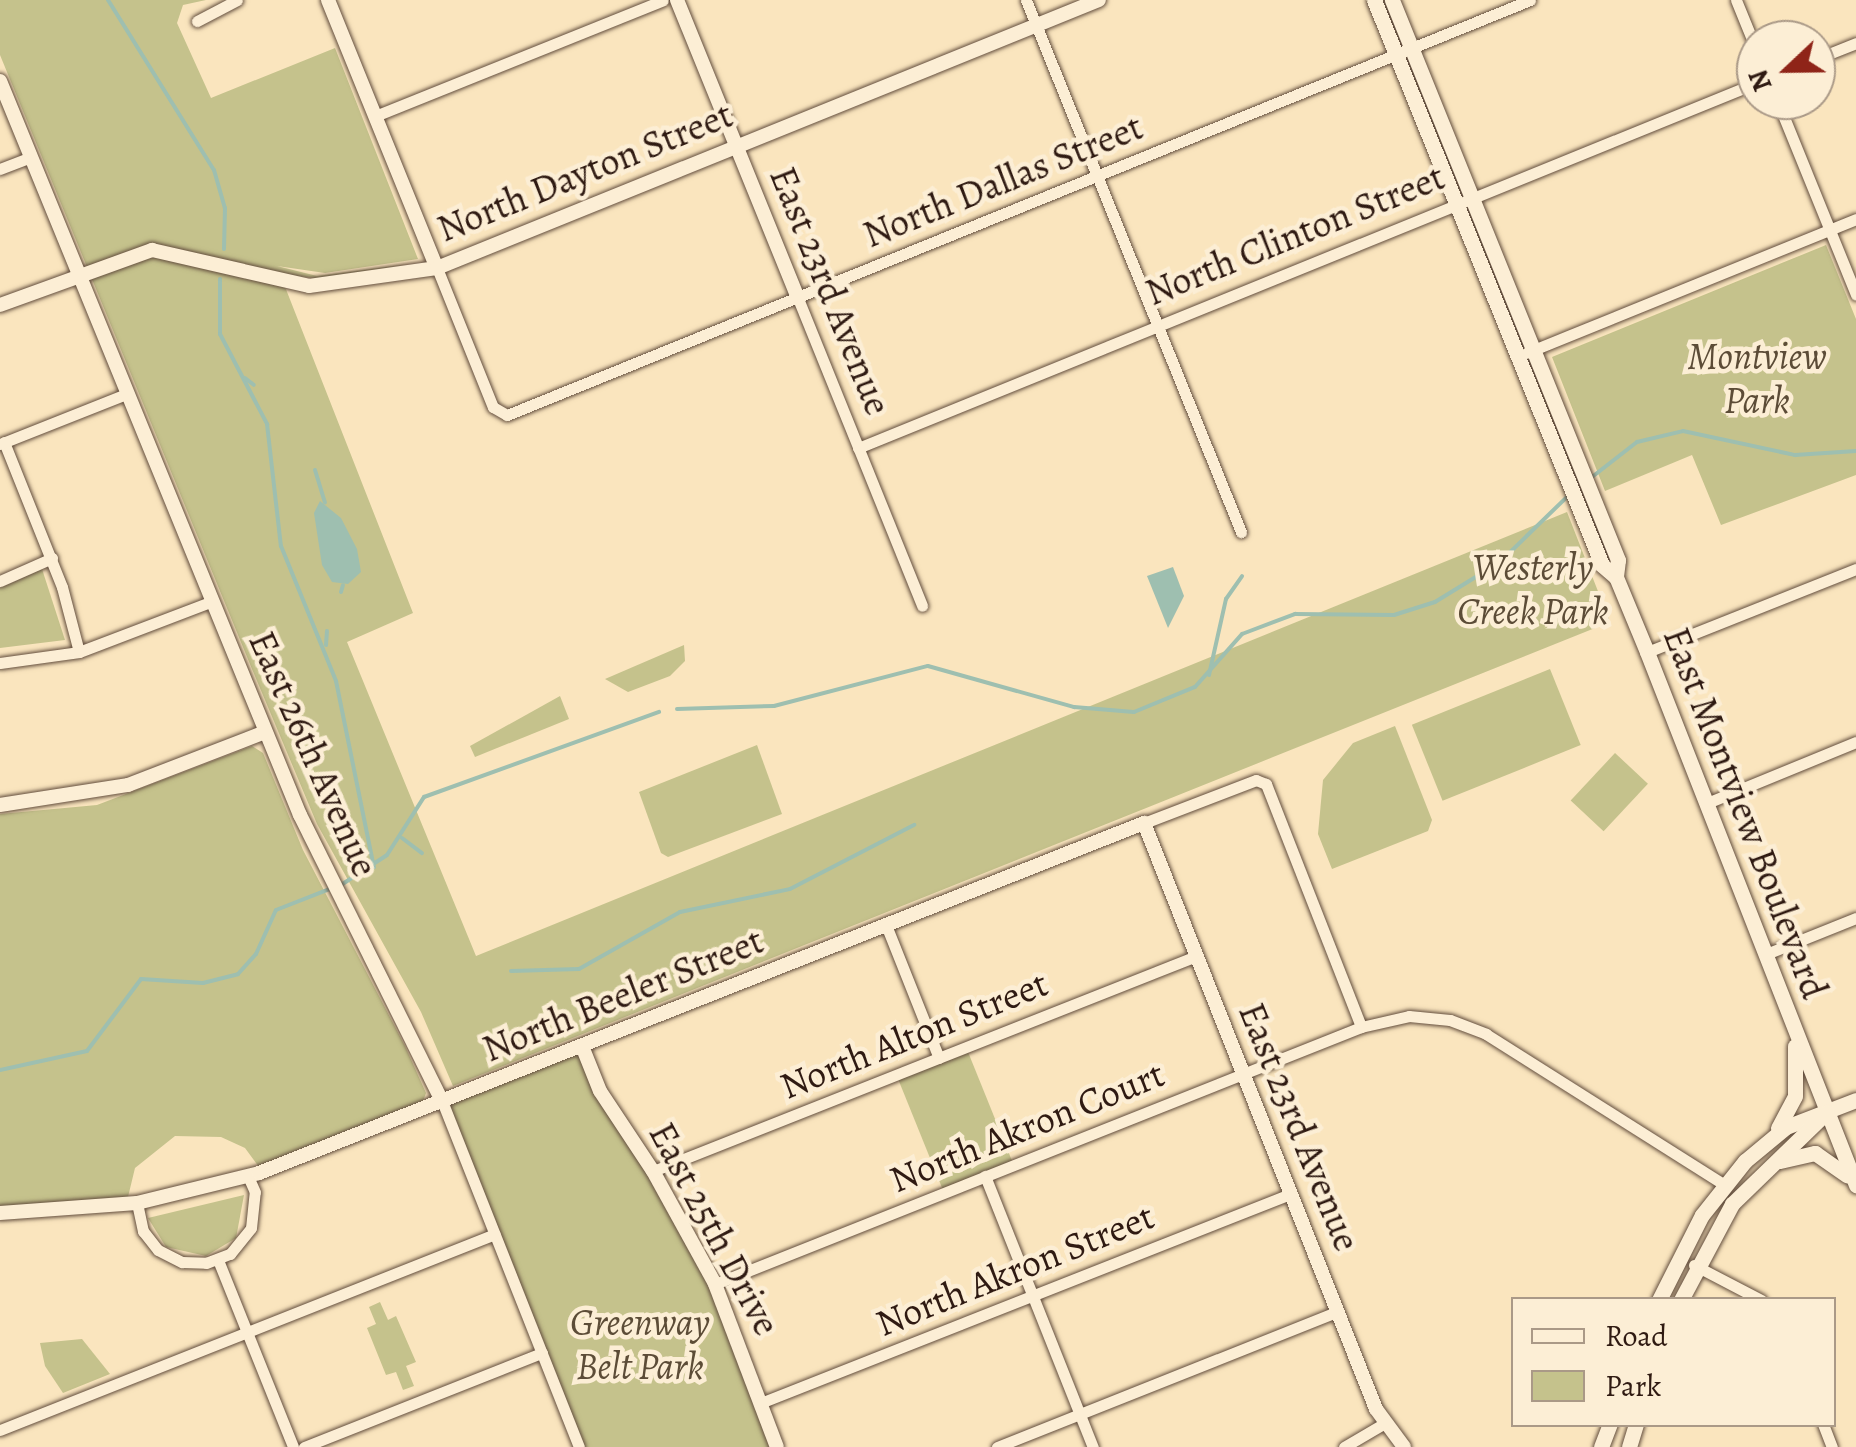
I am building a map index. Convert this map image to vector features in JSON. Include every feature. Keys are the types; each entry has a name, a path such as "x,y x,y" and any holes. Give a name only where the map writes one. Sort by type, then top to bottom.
{"main road":[{"name":"East Montview Boulevard","path":"1374,0 1404,51"},
{"name":"East Montview Boulevard","path":"1392,0 1404,51 1573,472 1579,510 1602,565 1616,577 1648,652 1856,1186"},
{"name":"East Montview Boulevard","path":"1573,472 1593,499 1618,560 1616,577"},
{"path":"1662,1297 1723,1184 1769,1139 1794,1104 1794,1029"},
{"path":"1769,1139 1856,1100"},
{"path":"1681,1297 1694,1265 1755,1177 1827,1112"},
{"path":"1755,1177 1787,1157 1816,1153 1836,1164 1856,1186"}],"street":[{"path":"197,20 237,0"},
{"path":"328,0 436,268"},
{"path":"375,116 663,0"},
{"name":"East 23rd Avenue","path":"677,0 922,606"},
{"path":"1026,0 1241,532"},
{"name":"North Dayton Street","path":"0,305 78,274 160,250 304,286 436,268 1099,0"},
{"name":"North Dallas Street","path":"436,268 498,413 1530,0"},
{"name":"East 26th Avenue","path":"0,81 265,732 321,858 442,1101 579,1447"},
{"name":"North Clinton Street","path":"858,448 1736,91"},
{"path":"1785,120 1856,295"},
{"path":"0,169 30,157"},
{"path":"1525,353 1856,219"},
{"path":"80,652 52,558 2,443 126,394"},
{"path":"0,581 52,558"},
{"path":"1648,652 1856,569"},
{"path":"0,663 80,652 210,602"},
{"path":"0,805 128,785 265,732"},
{"path":"1707,802 1856,742"},
{"name":"North Beeler Street","path":"0,1214 137,1203 248,1176 1256,780 1266,784 1361,1027"},
{"name":"East 23rd Avenue","path":"1144,824 1383,1424 1404,1447"},
{"path":"1766,954 1856,918"},
{"path":"886,926 938,1058"},
{"name":"North Alton Street","path":"654,1171 1196,956"},
{"name":"North Akron Court","path":"714,1284 1361,1027 1409,1016 1470,1026 1723,1184"},
{"name":"East 25th Drive","path":"582,1046 600,1090 654,1171 714,1284 763,1402 777,1447"},
{"path":"137,1203 144,1231 168,1257 193,1264 218,1260 251,1228 255,1192 248,1176"},
{"path":"986,1176 1093,1447"},
{"name":"North Akron Street","path":"763,1402 1290,1194"},
{"path":"0,1430 495,1234"},
{"path":"218,1260 293,1447"},
{"path":"1694,1265 1755,1297"},
{"path":"997,1447 1337,1312"},
{"path":"304,1447 542,1353"},
{"path":"1344,1447 1383,1424"}],"green space":[{"name":"Westerly Creek Park","path":"0,0 206,0 183,5 177,23 211,98 335,48 418,259 325,273 277,266 317,276 408,264 323,279 280,274 413,613 347,642 476,956 1567,512 1610,622 453,1086 421,1012 317,824 252,669 0,55"},
{"name":"Montview Park","path":"1826,245 1856,319 1856,475 1721,525 1692,455 1605,491 1552,357"},
{"path":"42,569 65,640 0,648 0,588"},
{"path":"684,645 685,661 670,676 628,692 605,679"},
{"path":"1550,669 1581,745 1443,801 1412,725"},
{"path":"560,696 569,719 475,757 470,746"},
{"path":"1395,726 1432,820 1428,831 1332,869 1318,834 1323,780 1353,743"},
{"path":"757,745 782,814 668,857 661,853 639,792"},
{"path":"252,746 263,753 303,850 405,1046 426,1093 422,1104 259,1167 245,1148 221,1137 175,1136 135,1168 128,1197 0,1207 0,814 97,805"},
{"path":"1615,753 1648,784 1604,831 1571,801"},
{"name":"Greenway Belt Park","path":"582,1046 677,1211 777,1447 579,1447 442,1101"},
{"path":"966,1047 1014,1165 944,1193 896,1075"},
{"path":"244,1195 236,1238 206,1256 166,1247 148,1218"},
{"path":"380,1302 388,1320 396,1316 416,1362 406,1366 414,1386 403,1390 396,1372 386,1375 367,1328 376,1324 369,1307"},
{"path":"82,1339 110,1374 63,1393 45,1366 40,1343"}],"shaded area":[{"path":"320,501 341,518 357,549 361,572 348,584 332,582 322,565 314,513"},
{"path":"1173,567 1184,596 1168,628 1147,576"}],"waterway":[{"path":"108,0 214,170 225,208 224,249"},
{"path":"220,279 220,334 267,424 281,546 336,681 374,867"},
{"path":"245,378 254,385"},
{"path":"1592,477 1637,442 1683,431 1795,455 1856,451"},
{"path":"315,470 325,503"},
{"path":"677,709 774,706 928,666 1074,707 1134,712 1195,687 1242,634 1295,614 1394,615 1435,602 1500,562 1569,495"},
{"path":"1209,675 1226,599 1242,576"},
{"path":"341,592 343,585"},
{"path":"326,645 327,631"},
{"path":"341,885 387,855 424,797 659,712"},
{"path":"511,971 579,969 680,912 790,889 914,825"},
{"path":"402,838 422,853"},
{"path":"0,1070 87,1051 141,979 203,983 238,974 256,954 276,910 332,888"}]}
